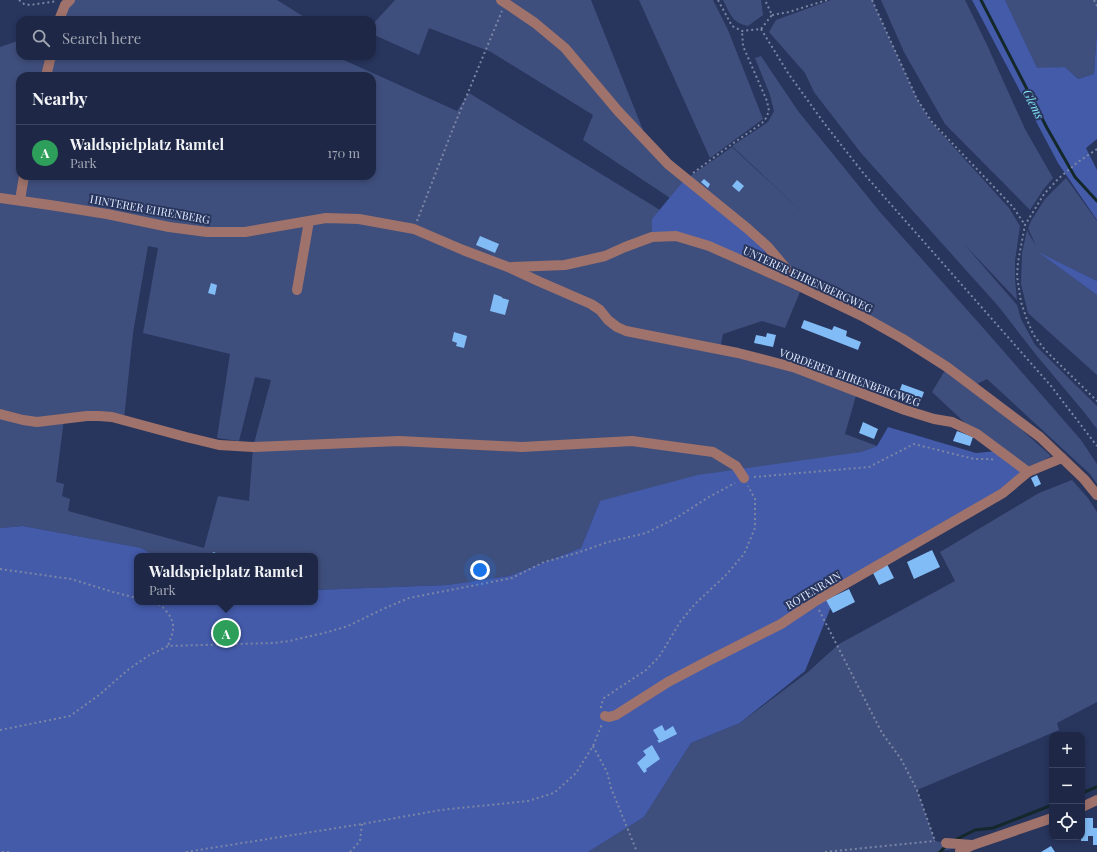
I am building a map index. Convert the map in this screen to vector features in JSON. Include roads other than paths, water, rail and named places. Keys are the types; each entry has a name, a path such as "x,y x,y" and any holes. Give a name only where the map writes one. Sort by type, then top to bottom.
{"lane":[{"path":"61,16 65,5 70,0"},
{"path":"503,2 535,23 565,48 618,111 668,164 768,247 795,279 798,285"},
{"path":"47,72 50,60"},
{"path":"20,200 23,180"},
{"name":"HINTERER EHRENBERG","path":"0,198 100,213 169,227 207,232 245,232 326,218 359,219 414,229 508,267"},
{"path":"297,290 308,221"},
{"name":"UNTERER EHRENBERGWEG","path":"508,267 515,268 565,265 605,256 652,237 676,236 709,246 798,285 862,316 903,339 947,367 1040,436 1062,458"},
{"name":"VORDERER EHRENBERGWEG","path":"508,267 591,304 600,310 608,320 617,327 626,331 738,353 796,368 905,410 934,419 952,422 977,434 1028,472"},
{"path":"0,414 37,422 87,416 112,417 219,445 253,447 399,440 522,447 632,441 713,452 736,466 744,478"},
{"path":"1028,472 1062,458 1084,479 1097,495"},
{"name":"ROTENRAIN","path":"605,716 609,717 616,715 668,682 781,624 814,602 1002,493 1028,472"},
{"path":"1085,806 1097,800"},
{"path":"960,851 973,845 1049,819"},
{"path":"946,843 973,845"}],"waterway":[{"name":"Glems","path":"981,0 1047,128 1075,177 1097,201"},
{"path":"1085,792 1097,787"},
{"path":"955,840 975,830 993,828 1049,806"},
{"path":"940,852 947,845"}],"place":[{"name":"Waldspielplatz Ramtel","path":"226,633"}]}
